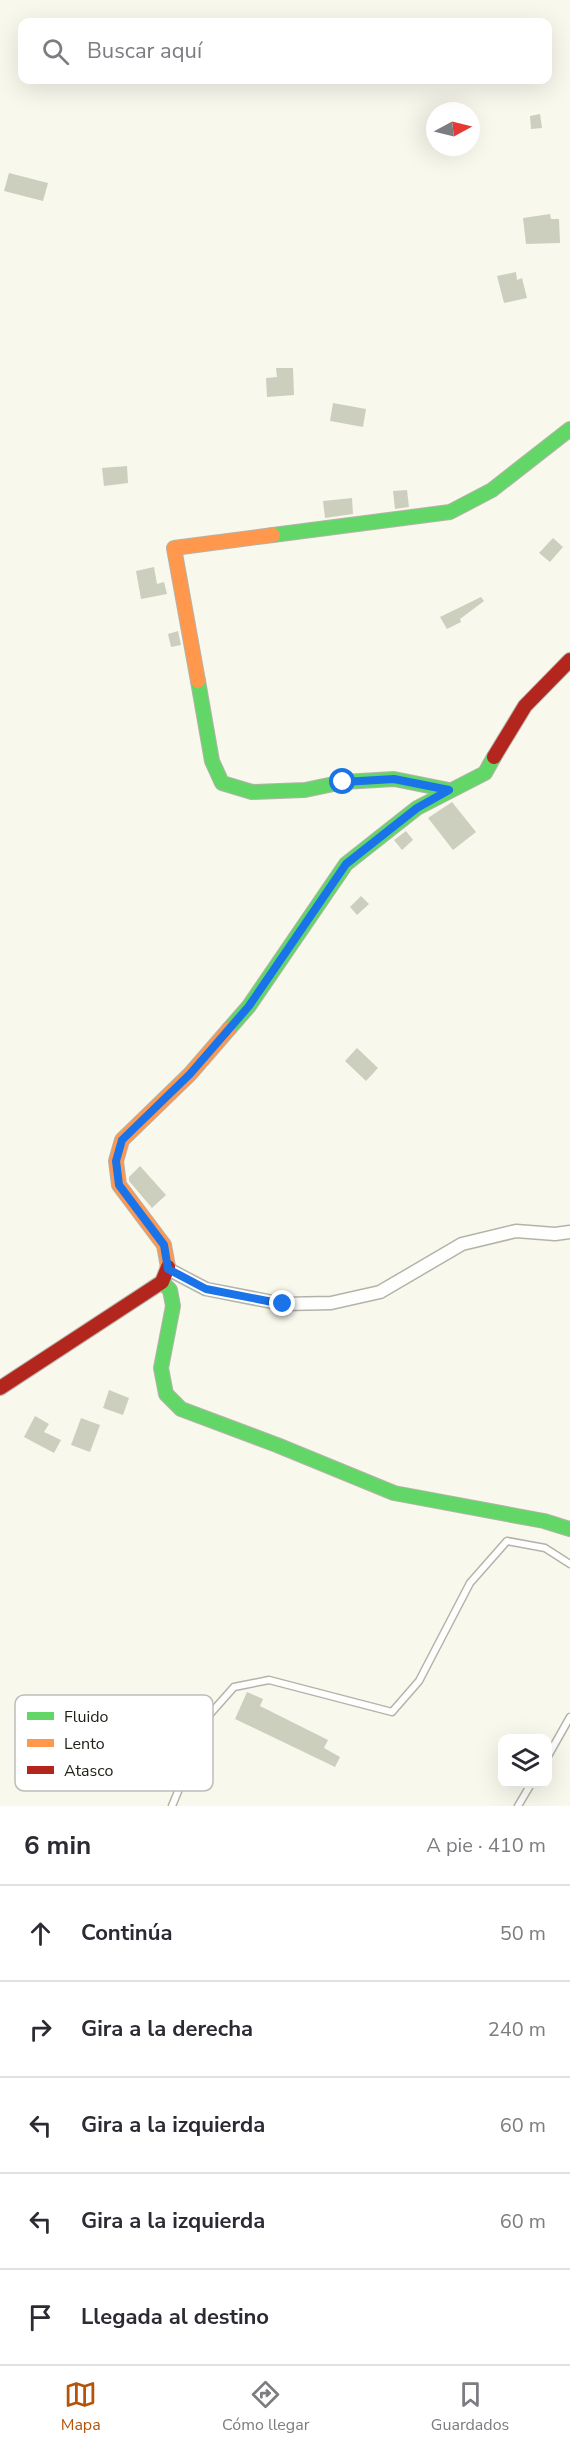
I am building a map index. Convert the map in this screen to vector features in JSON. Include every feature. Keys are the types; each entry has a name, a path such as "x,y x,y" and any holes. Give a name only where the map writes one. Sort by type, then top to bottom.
{"street":[{"path":"449,790 394,779 343,782 305,790 252,792 222,783 212,761 174,548 450,512 492,490 570,429"},
{"path":"0,1388 162,1282 168,1269 164,1245 119,1185 116,1161 122,1140 190,1074 249,1006 346,864 417,808 485,773 525,706 570,660"},
{"path":"168,1269 206,1289 283,1304 331,1303 380,1292 462,1244 516,1231 555,1234 570,1232"},
{"path":"162,1282 170,1290 173,1306 161,1368 166,1394 181,1409 394,1494 544,1521 570,1529"}],"lane":[{"path":"213,1711 234,1687 269,1680 392,1712 419,1681 470,1583 507,1541 545,1548 570,1564"},
{"path":"552,1749 570,1717"},
{"path":"518,1806 529,1788"},
{"path":"172,1806 178,1791"}],"building":[{"path":"540,114 542,128 531,129 530,116"},
{"path":"9,173 48,183 43,201 4,191"},
{"path":"550,214 551,219 559,219 560,243 526,244 523,218"},
{"path":"516,272 517,280 522,278 527,298 504,303 497,276"},
{"path":"276,368 293,368 294,395 267,397 266,378 277,377"},
{"path":"333,403 366,409 363,427 330,421"},
{"path":"127,466 128,483 104,486 102,468"},
{"path":"407,490 409,507 395,509 393,491"},
{"path":"352,498 353,514 325,518 323,501"},
{"path":"553,538 563,547 550,562 539,553"},
{"path":"154,567 157,584 164,582 167,594 141,599 136,571"},
{"path":"481,597 484,601 460,619 461,622 447,629 440,617"},
{"path":"178,631 181,645 171,647 168,634"},
{"path":"452,802 476,832 453,850 428,818"},
{"path":"406,831 413,840 402,850 394,840"},
{"path":"361,896 369,904 357,915 350,907"},
{"path":"357,1048 378,1068 366,1081 345,1061"},
{"path":"140,1166 166,1195 152,1208 129,1181 129,1177"},
{"path":"109,1390 129,1398 123,1415 103,1408"},
{"path":"35,1416 49,1424 44,1432 61,1440 54,1453 24,1437"},
{"path":"81,1418 100,1425 90,1452 71,1445"},
{"path":"247,1692 263,1699 260,1706 328,1740 324,1748 340,1757 335,1767 235,1719"}],"traffic: fast":[{"path":"273,535 450,512 492,490 570,429"},
{"path":"198,681 212,761 222,783 252,792 305,790 343,782 394,779 449,790"},
{"path":"229,1029 249,1006 346,864 417,808 485,773 494,757"},
{"path":"162,1282 170,1290 173,1306 161,1368 166,1394 181,1409 394,1493 544,1521 570,1529"}],"traffic: slow":[{"path":"198,681 174,548 273,535"},
{"path":"168,1267 164,1245 119,1185 116,1161 122,1140 190,1074 229,1029"}],"traffic: jam":[{"path":"494,757 525,706 570,660"},
{"path":"0,1388 162,1282 168,1267"}],"route":[{"path":"283,1304 206,1289 168,1269 164,1245 146,1224 119,1185 116,1161 122,1140 190,1074 249,1006 346,864 417,808 449,790 394,779 343,782"}]}
